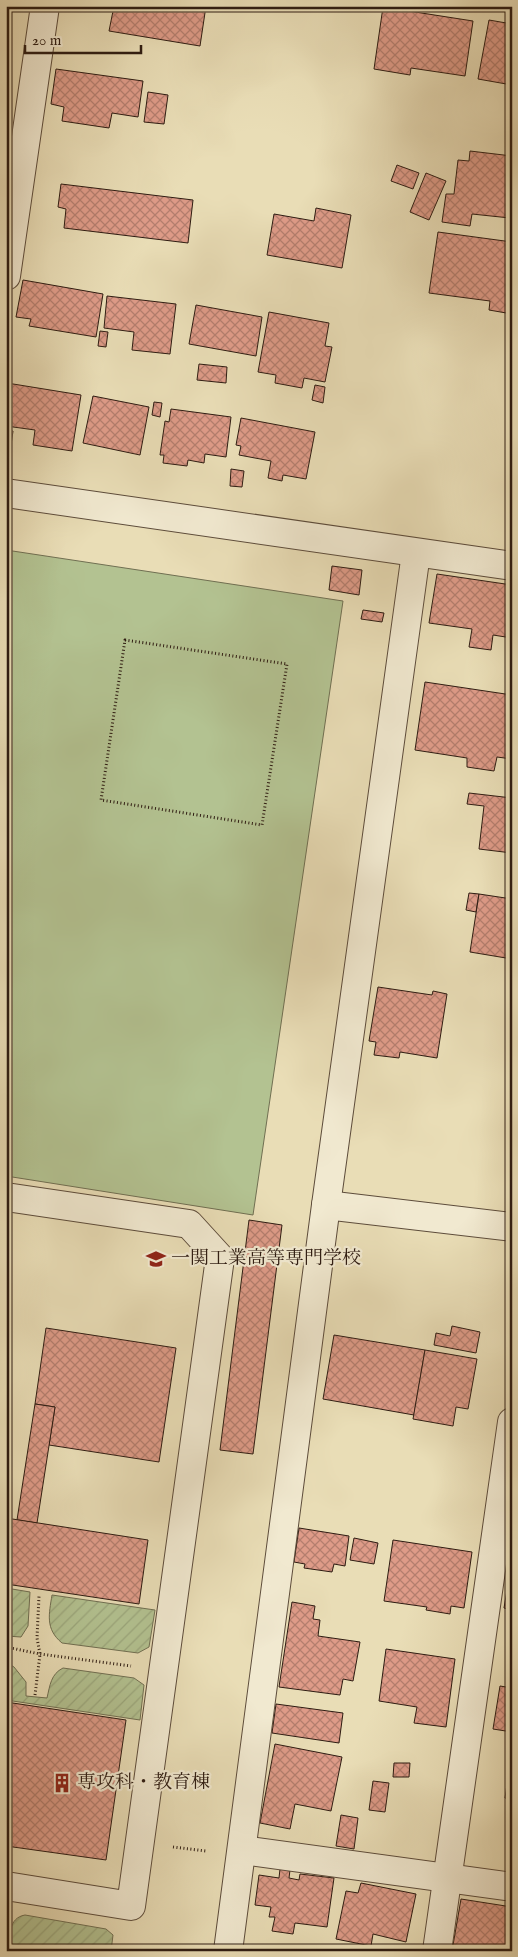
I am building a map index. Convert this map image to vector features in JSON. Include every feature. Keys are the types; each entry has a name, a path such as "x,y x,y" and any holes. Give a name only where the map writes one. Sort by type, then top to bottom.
{"street":[{"path":"6,276 45,6"},
{"path":"6,493 512,566"},
{"path":"228,1951 326,1205 416,553"},
{"path":"6,1197 189,1224 220,1258 131,1906 6,1886"},
{"path":"326,1205 512,1228"},
{"path":"437,1951 512,1422"},
{"path":"241,1853 512,1887"}],"path":[{"path":"125,640 286,664 262,825 101,800 125,640"},
{"path":"35,1695 40,1654 37,1638 40,1596"},
{"path":"6,1647 40,1654 163,1670"},
{"path":"140,1842 241,1853"}],"green space":[{"path":"6,550 343,601 253,1215 6,1176"},
{"path":"6,1588 30,1592 28,1626 21,1637 6,1636"},
{"path":"52,1595 155,1610 149,1647 138,1653 62,1643 51,1627 49,1615"},
{"path":"6,1662 14,1667 26,1682 26,1696 47,1698 53,1677 63,1668 134,1678 144,1685 140,1720 6,1700"},
{"path":"25,1915 106,1929 113,1935 111,1951 7,1951 11,1929 15,1920"}],"building":[{"path":"114,6 206,6 200,46 109,31"},
{"path":"383,7 473,21 465,76 411,68 410,75 374,69"},
{"path":"489,20 512,24 512,85 478,79"},
{"path":"56,69 143,81 138,117 112,113 109,128 62,121 64,107 51,104"},
{"path":"148,92 168,95 164,124 144,122"},
{"path":"470,151 512,156 510,218 472,214 470,226 442,222 446,194 454,194 458,160 469,161"},
{"path":"397,165 419,173 413,189 391,181"},
{"path":"426,173 446,181 429,220 410,212"},
{"path":"61,184 193,200 188,243 64,228 66,209 58,207"},
{"path":"316,208 351,215 342,268 267,255 274,214 314,221"},
{"path":"438,232 512,242 512,314 489,310 490,301 429,293"},
{"path":"23,280 103,294 96,337 29,326 31,319 16,317"},
{"path":"107,296 176,304 170,354 132,350 134,332 104,328"},
{"path":"196,305 262,317 256,356 189,344"},
{"path":"269,312 329,323 325,346 332,347 325,382 304,378 302,388 275,383 276,375 258,372"},
{"path":"100,331 108,332 106,347 98,346"},
{"path":"199,364 227,367 226,383 197,380"},
{"path":"7,383 81,395 72,451 33,445 35,430 6,426"},
{"path":"315,385 325,387 323,403 312,400"},
{"path":"93,396 149,407 140,455 83,443"},
{"path":"154,402 162,403 160,417 152,415"},
{"path":"171,409 231,417 226,457 205,454 204,463 188,460 187,466 163,463 164,455 160,455 165,421 169,422"},
{"path":"241,418 315,432 306,479 283,475 282,481 268,478 271,461 239,455 241,446 236,445"},
{"path":"6,430 13,431 7,474 6,474"},
{"path":"231,469 244,471 242,487 230,486"},
{"path":"332,566 362,570 359,595 329,590"},
{"path":"437,574 512,585 512,638 493,635 491,650 469,647 472,629 429,623"},
{"path":"363,610 384,613 382,622 361,619"},
{"path":"425,682 512,695 512,759 497,757 494,771 467,767 467,758 415,750"},
{"path":"469,793 512,798 512,853 479,849 484,806 467,804"},
{"path":"469,893 479,894 476,912 466,910"},
{"path":"479,894 512,899 512,959 470,952"},
{"path":"378,987 432,995 433,991 447,994 437,1058 400,1052 399,1058 374,1055 376,1042 369,1041"},
{"path":"249,1220 282,1225 253,1454 220,1450"},
{"path":"452,1326 480,1332 476,1353 434,1345 436,1333 450,1336"},
{"path":"46,1328 176,1348 159,1462 49,1445 55,1407 35,1404"},
{"path":"334,1335 425,1350 414,1415 323,1399"},
{"path":"425,1350 477,1359 468,1409 456,1407 453,1426 413,1419"},
{"path":"35,1404 55,1407 37,1523 17,1520"},
{"path":"6,1518 148,1540 139,1604 6,1584"},
{"path":"299,1528 349,1536 345,1566 334,1564 332,1572 304,1568 305,1564 294,1562"},
{"path":"354,1538 378,1543 374,1564 350,1560"},
{"path":"393,1540 472,1552 464,1608 451,1606 450,1614 426,1610 427,1607 384,1601"},
{"path":"512,1560 512,1610 504,1608"},
{"path":"292,1602 315,1606 313,1619 320,1620 318,1636 360,1642 353,1681 343,1679 340,1695 279,1687"},
{"path":"386,1649 455,1659 446,1727 414,1723 417,1707 379,1701"},
{"path":"500,1686 512,1688 512,1732 493,1729"},
{"name":"専攻科・教育棟","path":"6,1702 126,1720 106,1860 6,1846"},
{"path":"276,1704 343,1713 339,1743 272,1733"},
{"path":"275,1744 342,1757 331,1811 295,1804 290,1829 260,1823"},
{"path":"394,1763 410,1763 409,1777 393,1777"},
{"path":"508,1777 512,1778 512,1809 508,1808 510,1799 505,1798"},
{"path":"373,1781 389,1783 385,1812 369,1810"},
{"path":"341,1815 358,1818 354,1849 336,1846"},
{"path":"280,1869 290,1870 289,1878 299,1880 300,1874 334,1878 327,1927 295,1923 293,1934 272,1931 275,1917 269,1917 271,1907 255,1905 259,1875 279,1878"},
{"path":"361,1883 416,1894 406,1942 373,1934 371,1946 336,1939 346,1891 358,1893"},
{"path":"461,1899 512,1907 512,1951 452,1951"}],"place":[{"name":"一関工業高等専門学校","path":"156,1259"},
{"name":"専攻科・教育棟","path":"62,1783"}]}
